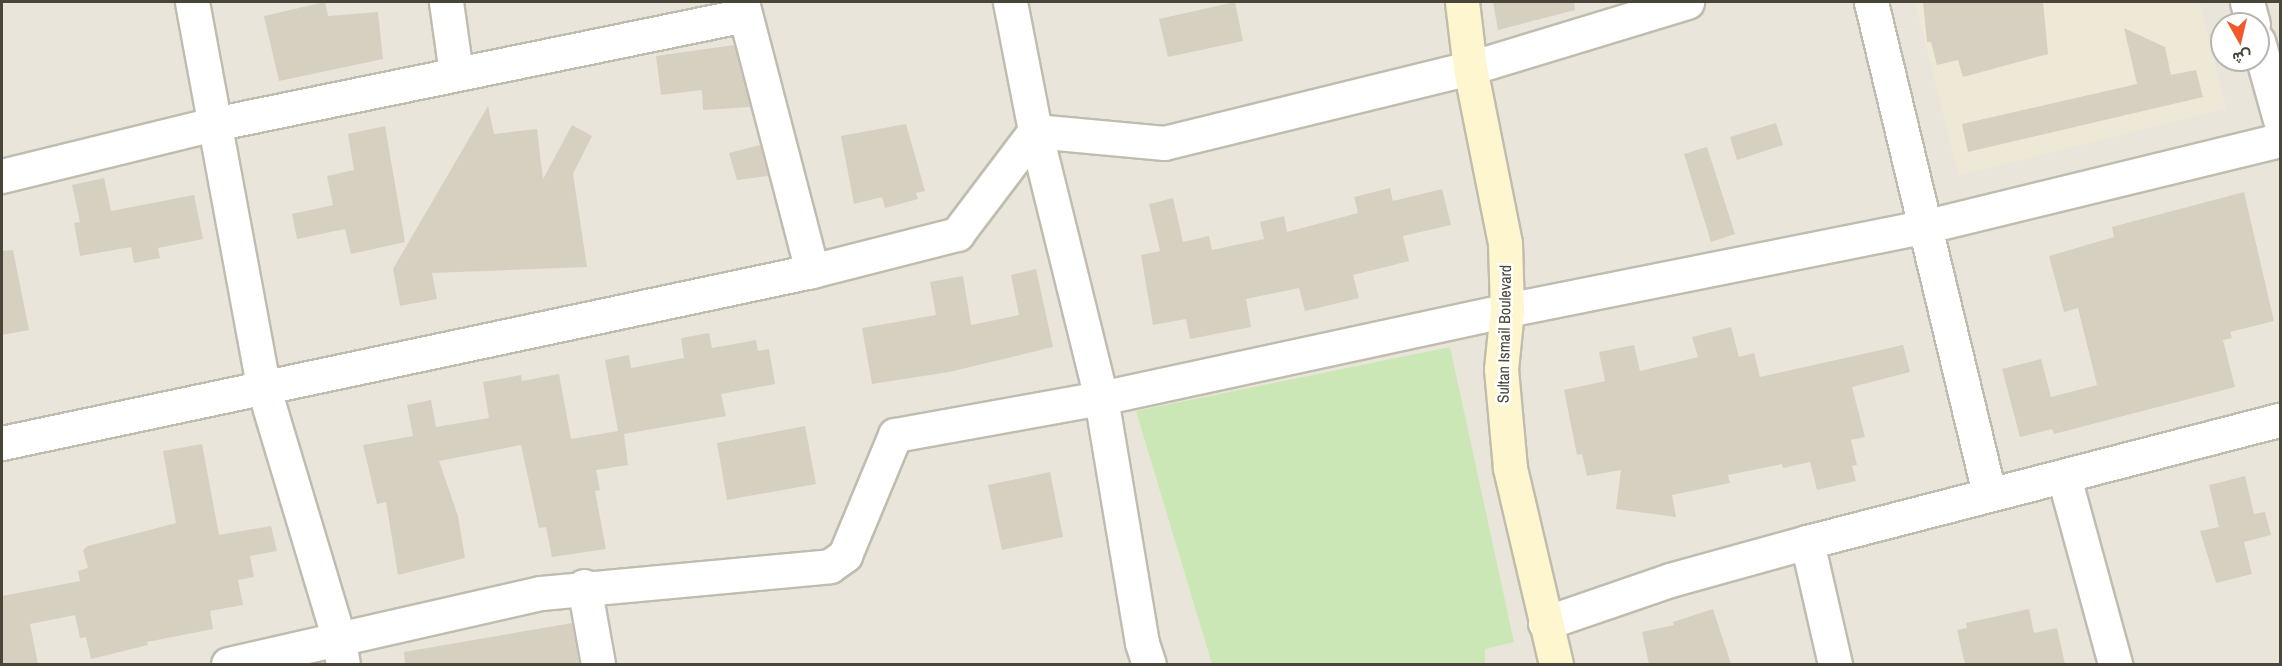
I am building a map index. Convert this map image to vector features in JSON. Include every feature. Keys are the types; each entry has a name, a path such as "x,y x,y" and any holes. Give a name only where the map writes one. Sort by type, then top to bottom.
{"street":[{"path":"192,2 263,386 340,650"},
{"path":"446,2 456,73"},
{"path":"1010,2 1035,131 1101,398 1142,643 1149,664"},
{"name":"Sultan Ismail Boulevard","path":"1462,2 1470,68 1504,243 1507,310 1501,369 1503,417 1519,517 1556,664"},
{"path":"1035,131 1164,143 1470,68 1687,2"},
{"path":"1871,2 1927,226 1989,494"},
{"path":"2,176 214,124 456,73 744,8 812,271"},
{"path":"2267,72 2280,120"},
{"path":"2,443 812,271 957,234 1035,131"},
{"path":"228,664 340,650 584,586 830,566 845,555 895,435 1101,398 1507,310 1927,226 2280,140"},
{"path":"1545,623 1671,580 1807,542 2280,420"},
{"path":"2064,477 2115,664"},
{"path":"1807,542 1835,664"},
{"path":"584,586 598,664"}],"shaded area":[{"path":"2,2 2280,2 2280,664 2,664"},
{"path":"1915,2 2200,2 2210,43 2210,72 2217,72 2226,108 1959,176"}],"green space":[{"path":"1450,347 1514,642 1485,649 1485,664 1212,664 1136,411"}],"building":[{"path":"325,2 328,16 378,12 383,59 279,81 264,16"},
{"path":"1235,2 1243,41 1168,57 1159,19"},
{"path":"1493,2 1574,2 1575,10 1498,30"},
{"path":"1923,2 2043,2 2048,54 1963,77 1958,60 1937,65 1931,42 1927,42"},
{"path":"2124,28 2165,47 2171,75 2196,70 2203,97 1968,152 1962,124 2137,84"},
{"path":"734,45 750,107 703,110 702,90 661,95 656,56"},
{"path":"488,106 494,134 537,129 543,179 572,125 592,136 573,174 587,267 432,273 437,299 400,306 393,269"},
{"path":"1776,123 1783,145 1737,160 1730,137"},
{"path":"906,124 925,191 916,193 918,199 885,208 882,197 854,204 841,136"},
{"path":"385,126 405,242 351,254 345,229 297,239 292,214 333,205 327,176 354,170 348,134"},
{"path":"760,145 768,176 737,180 729,153"},
{"path":"1707,147 1735,234 1711,242 1684,154"},
{"path":"104,178 111,211 194,195 203,239 158,248 160,258 134,263 131,247 80,256 74,223 80,222 72,185"},
{"path":"1390,188 1393,201 1442,189 1451,225 1403,236 1409,261 1353,275 1359,298 1305,311 1299,288 1246,299 1251,327 1190,339 1186,319 1153,325 1141,255 1160,251 1149,204 1173,198 1183,242 1209,236 1212,250 1264,239 1260,222 1284,216 1287,232 1358,213 1354,197"},
{"path":"2244,192 2274,321 2230,332 2232,338 2223,340 2235,387 2054,434 2052,429 2020,437 2002,369 2041,359 2051,397 2097,385 2078,308 2064,312 2049,256 2114,237 2112,227"},
{"path":"13,250 29,330 2,335 2,251"},
{"path":"1036,269 1053,347 949,372 872,384 862,328 936,315 930,282 963,276 971,325 1019,315 1011,275"},
{"path":"1731,327 1739,357 1754,353 1760,377 1903,345 1910,372 1852,387 1865,437 1851,440 1857,465 1852,466 1856,481 1817,490 1810,462 1783,468 1782,464 1728,475 1730,483 1672,495 1676,517 1616,509 1621,470 1587,476 1582,454 1577,455 1564,390 1605,381 1599,352 1634,345 1640,371 1698,357 1692,337"},
{"path":"709,333 712,348 756,340 758,351 769,349 775,384 721,394 726,416 624,434 628,465 596,470 600,490 595,491 606,549 552,557 546,527 539,528 521,445 439,461 458,516 465,558 398,575 386,502 377,504 363,445 413,436 407,405 431,400 436,427 489,418 483,382 521,375 522,381 559,374 571,439 618,431 605,360 629,355 631,368 684,358 681,338"},
{"path":"805,426 816,484 727,500 717,443"},
{"path":"202,444 219,535 271,526 277,551 250,556 254,577 238,580 243,605 210,611 213,629 147,642 148,645 91,659 86,637 80,638 75,615 30,624 38,664 2,664 2,596 80,581 78,571 88,568 83,550 88,546 176,523 163,451"},
{"path":"1050,472 1063,537 1002,550 988,485"},
{"path":"2245,476 2254,514 2265,512 2271,535 2244,542 2252,574 2216,583 2200,531 2219,527 2209,485"},
{"path":"1713,609 1731,664 1649,664 1642,632 1674,625 1673,622"},
{"path":"2029,609 2034,633 2057,628 2065,664 1965,664 1957,630 1967,628 1966,623"},
{"path":"572,623 579,664 405,664 404,652"}]}
